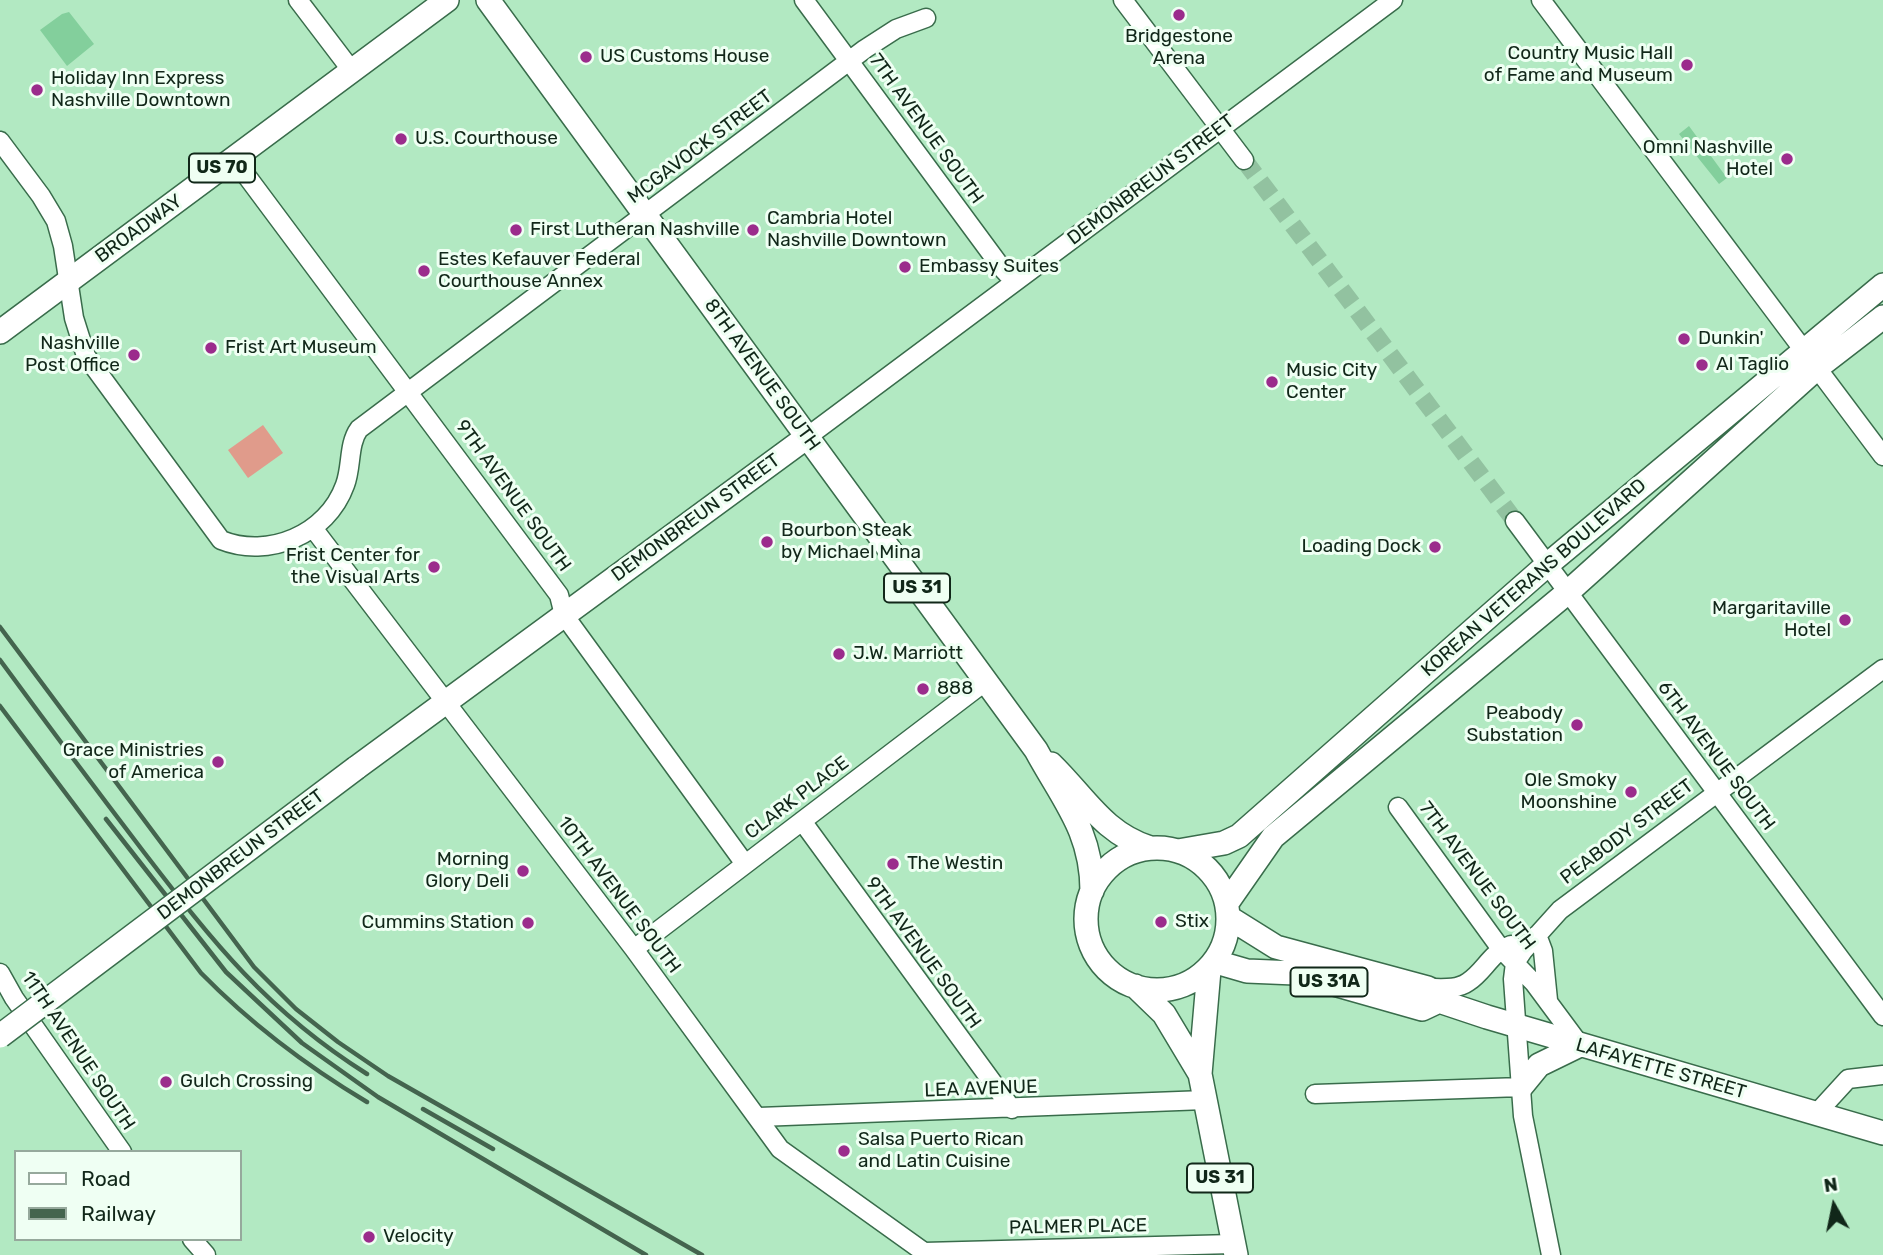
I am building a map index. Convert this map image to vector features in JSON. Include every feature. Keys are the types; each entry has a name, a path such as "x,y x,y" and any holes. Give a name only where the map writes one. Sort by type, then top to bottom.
{"main road":[{"name":"BROADWAY","path":"0,332 447,0"},
{"name":"8TH AVENUE SOUTH","path":"488,0 1036,750 1081,827 1091,864 1092,891"},
{"name":"KOREAN VETERANS BOULEVARD","path":"1228,910 1273,837 1568,592 1883,285"},
{"name":"KOREAN VETERANS BOULEVARD","path":"1178,851 1224,843 1240,836 1548,565 1810,359 1883,317"},
{"name":"DEMONBREUN STREET","path":"0,1036 356,768 807,437"},
{"name":"8TH AVENUE SOUTH","path":"1036,750 1078,790 1109,828 1150,848"},
{"name":"US 31","path":"1150,848 1178,851 1196,860 1212,873 1228,910 1224,943 1212,966 1200,1074 1234,1250"},
{"path":"1092,891 1101,875 1115,862 1150,848"},
{"name":"US 31","path":"1092,891 1086,924 1096,956 1107,969 1135,986 1164,1014 1200,1074"},
{"name":"LAFAYETTE STREET","path":"1228,910 1276,947 1434,995 1516,1026 1883,1133"},
{"name":"LAFAYETTE STREET","path":"1212,966 1295,973 1422,1009 1434,995"},
{"path":"1135,986 1154,990 1172,988 1212,966"},
{"path":"1521,1087 1539,1065 1580,1045"}],"street":[{"path":"299,0 352,71"},
{"name":"7TH AVENUE SOUTH","path":"804,0 1001,267 1015,282"},
{"path":"1123,0 1244,160"},
{"name":"DEMONBREUN STREET","path":"807,437 1392,0"},
{"path":"1541,0 1883,456"},
{"name":"MCGAVOCK STREET","path":"313,528 344,488 354,436 359,429 849,61 896,29 926,18"},
{"path":"0,141 41,196 55,221 74,318 86,356 221,540 236,546 264,547 313,528"},
{"name":"9TH AVENUE SOUTH","path":"234,159 410,391 559,595 564,615 746,864"},
{"name":"6TH AVENUE SOUTH","path":"1515,521 1883,1016"},
{"name":"10TH AVENUE SOUTH","path":"313,528 634,949 780,1149 924,1252"},
{"name":"PEABODY STREET","path":"1515,963 1560,909 1883,669"},
{"name":"CLARK PLACE","path":"634,949 986,681"},
{"name":"7TH AVENUE SOUTH","path":"1398,807 1501,948 1548,1003"},
{"name":"9TH AVENUE SOUTH","path":"802,821 1012,1109"},
{"path":"1537,935 1543,951 1548,1003 1580,1045"},
{"name":"PEABODY STREET","path":"1434,995 1469,982 1501,948 1537,935"},
{"path":"1515,963 1521,1087 1551,1255"},
{"name":"11TH AVENUE SOUTH","path":"0,973 14,998 121,1150"},
{"path":"1816,1114 1848,1079 1883,1075"},
{"path":"1315,1094 1521,1087"},
{"name":"LEA AVENUE","path":"759,1117 1205,1100"},
{"name":"PALMER PLACE","path":"924,1252 1234,1250"}],"shaded area":[{"path":"69,12 94,44 67,66 40,30"},
{"path":"1689,126 1727,178 1719,184 1679,134"},
{"path":"263,425 283,453 248,478 228,450"}],"tunnel":[{"path":"1244,160 1515,521"}],"railway":[{"path":"0,627 254,967 296,1009 388,1076 702,1255"},
{"path":"0,660 143,851 218,945 271,1000 332,1050 367,1074"},
{"path":"0,706 201,973 280,1043 367,1102"},
{"path":"106,819 226,972 302,1043 378,1097 646,1255"},
{"path":"423,1109 493,1149"}],"place":[{"name":"Bridgestone Arena","path":"1179,15"},
{"name":"US Customs House","path":"586,57"},
{"name":"Country Music Hall of Fame and Museum","path":"1687,65"},
{"name":"Holiday Inn Express Nashville Downtown","path":"37,90"},
{"name":"U.S. Courthouse","path":"401,139"},
{"name":"Omni Nashville Hotel","path":"1787,159"},
{"name":"First Lutheran Nashville","path":"516,230"},
{"name":"Cambria Hotel Nashville Downtown","path":"753,230"},
{"name":"Embassy Suites","path":"905,267"},
{"name":"Estes Kefauver Federal Courthouse Annex","path":"424,271"},
{"name":"Dunkin'","path":"1684,339"},
{"name":"Frist Art Museum","path":"211,348"},
{"name":"Nashville Post Office","path":"134,355"},
{"name":"Al Taglio","path":"1702,365"},
{"name":"Music City Center","path":"1272,382"},
{"name":"Bourbon Steak by Michael Mina","path":"767,542"},
{"name":"Loading Dock","path":"1435,547"},
{"name":"Frist Center for the Visual Arts","path":"434,567"},
{"name":"Margaritaville Hotel","path":"1845,620"},
{"name":"J.W. Marriott","path":"839,654"},
{"name":"888","path":"923,689"},
{"name":"Peabody Substation","path":"1577,725"},
{"name":"Grace Ministries of America","path":"218,762"},
{"name":"Ole Smoky Moonshine","path":"1631,792"},
{"name":"The Westin","path":"893,864"},
{"name":"Morning Glory Deli","path":"523,871"},
{"name":"Stix","path":"1161,922"},
{"name":"Cummins Station","path":"528,923"},
{"name":"Gulch Crossing","path":"166,1082"},
{"name":"Salsa Puerto Rican and Latin Cuisine","path":"844,1151"},
{"name":"Velocity","path":"369,1237"}]}
